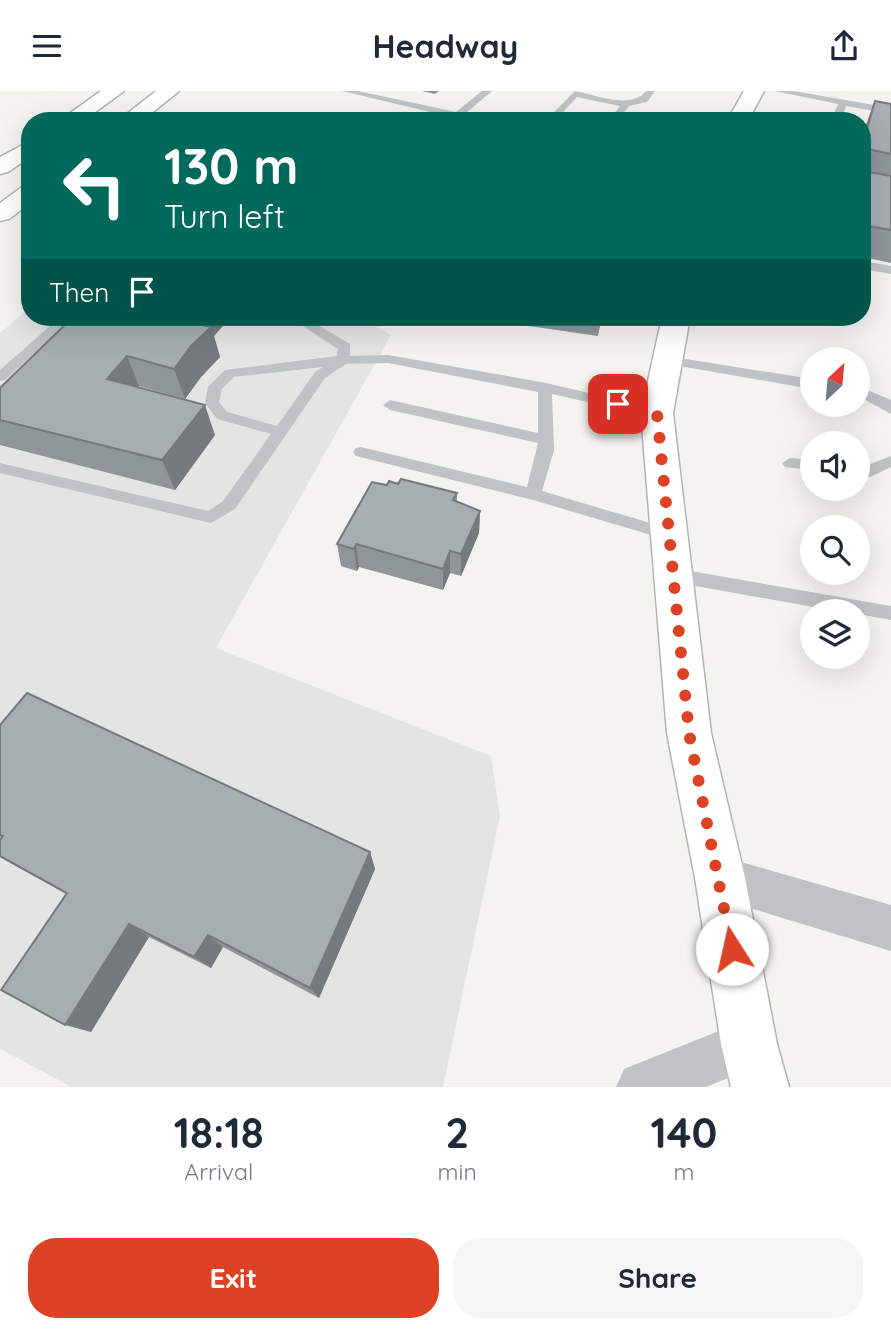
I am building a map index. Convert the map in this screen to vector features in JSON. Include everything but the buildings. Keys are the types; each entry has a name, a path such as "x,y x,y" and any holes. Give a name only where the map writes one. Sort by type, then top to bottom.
{"main road":[{"path":"82,112 114,91"},
{"path":"140,112 169,91"},
{"path":"742,112 754,91"},
{"path":"0,167 21,153"},
{"path":"0,214 21,199"},
{"path":"674,326 657,413 689,733 720,878 754,1065"}],"street":[{"path":"720,878 891,928"},
{"path":"642,1087 754,1065"}],"lane":[{"path":"346,91 444,112"},
{"path":"462,112 488,91"},
{"path":"563,92 626,104 644,100 651,91"},
{"path":"779,91 891,111"},
{"path":"558,112 575,94"},
{"path":"839,112 843,102"},
{"path":"620,112 626,104"},
{"path":"871,266 891,270"},
{"path":"0,377 57,326"},
{"path":"0,468 189,515 211,517 229,505 320,375 343,360 345,347 310,326"},
{"path":"281,432 222,416 212,403 215,387 230,373 343,360 399,361 657,413"},
{"path":"667,360 800,382"},
{"path":"533,494 546,450 546,389"},
{"path":"870,396 891,408"},
{"path":"390,405 547,440"},
{"path":"361,452 533,494 668,534"},
{"path":"870,471 891,461"},
{"path":"790,463 800,464"},
{"path":"673,575 891,613"}],"shaded area":[{"path":"21,315 21,326 375,326 391,335 216,648 491,756 500,816 443,1087 72,1087 0,1049 0,333"}],"route":[{"path":"618,404 657,413 689,733 732,949"}]}
